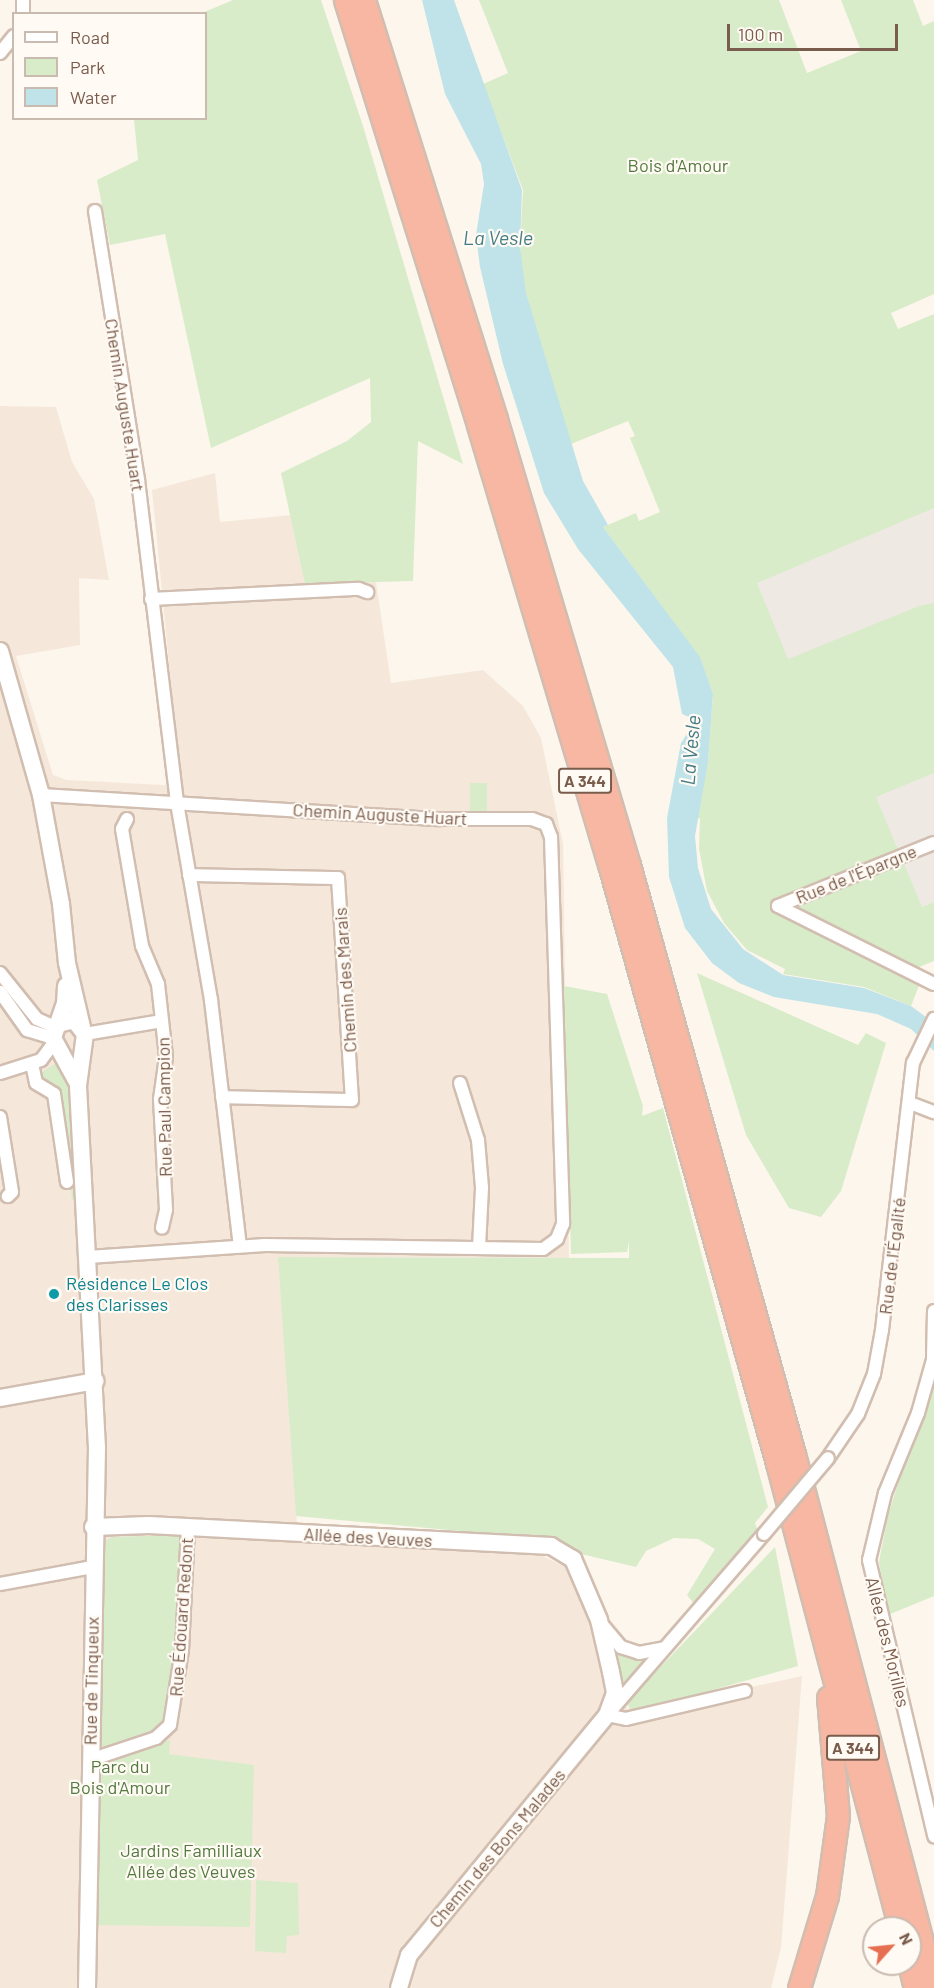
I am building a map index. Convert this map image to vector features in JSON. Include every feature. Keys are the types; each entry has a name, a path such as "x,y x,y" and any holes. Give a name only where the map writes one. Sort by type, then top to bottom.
{"highway":[{"name":"A 344","path":"345,0 478,424 606,853 915,1906 934,1987"},
{"name":"A 344","path":"364,0 496,419 629,865 815,1569 817,1613 897,1916"},
{"path":"799,1988 826,1896 838,1816 834,1749 817,1613"},
{"path":"915,1906 934,1953"}],"street":[{"path":"0,53 12,38"},
{"name":"Chemin Auguste Huart","path":"95,211 138,480 177,802"},
{"path":"151,598 358,589 367,592"},
{"path":"0,651 41,795 61,904 67,963 83,1036 78,1086"},
{"name":"Chemin Auguste Huart","path":"41,795 439,819 532,819 546,824 551,845 563,1224 557,1239 543,1249 479,1247"},
{"path":"177,802 222,1097 240,1246"},
{"name":"Rue Paul Campion","path":"127,819 122,829 142,946 158,984 166,1057 160,1100 166,1210 162,1228"},
{"name":"Rue de l'Épargne","path":"934,843 778,906 934,984"},
{"name":"Chemin des Marais","path":"189,874 338,878 352,1100 222,1097"},
{"path":"67,963 65,1003 56,1036 78,1086"},
{"path":"0,973 37,1019 71,1052 83,1036"},
{"path":"0,993 27,1029 56,1036"},
{"name":"Rue de l'Égalité","path":"764,1534 828,1458 869,1393 876,1365 910,1103 913,1063 934,1019"},
{"path":"0,1073 32,1064 56,1036 74,1020 83,1036"},
{"name":"Rue Paul Campion","path":"83,1036 162,1021"},
{"path":"32,1064 36,1083 54,1094 67,1182"},
{"path":"88,1257 240,1246 479,1247 482,1188 478,1140 460,1083"},
{"name":"Rue de Tinqueux","path":"78,1086 88,1257 86,1382 93,1523 87,1988"},
{"path":"910,1103 934,1112"},
{"path":"0,1117 12,1192 8,1196"},
{"name":"Allée des Morilles","path":"934,1311 933,1360 918,1413 885,1493 869,1560 934,1836"},
{"path":"0,1398 86,1382"},
{"name":"Allée des Veuves","path":"93,1523 551,1546 573,1559 599,1620"},
{"name":"Rue Édouard Redont","path":"90,1760 156,1738 170,1725 182,1650 188,1527"},
{"name":"Chemin des Bons Malades","path":"399,1988 409,1955 431,1927 607,1715 764,1534"},
{"path":"0,1584 93,1567"},
{"path":"599,1620 621,1647 639,1653 664,1648"},
{"name":"Chemin des Bons Malades","path":"599,1620 615,1693 607,1715"},
{"path":"607,1715 626,1719 745,1691"}],"shaded area":[{"path":"0,406 56,407 72,462 94,499 109,580 79,578 80,645 16,656 53,775 67,780 181,786 152,490 215,473 220,522 291,515 305,584 376,582 391,683 483,670 523,706 541,738 563,844 569,1258 279,1257 297,1525 539,1554 565,1567 586,1610 605,1684 632,1713 802,1676 781,1948 771,1988 0,1988"},
{"path":"934,504 934,902 922,907 773,668 754,580"}],"green space":[{"path":"233,0 321,0 363,126 463,464 418,441 413,581 305,584 281,473 347,441 371,422 370,378 211,448 165,234 110,245 97,180 138,160 134,120 207,120 207,12 204,12"},
{"name":"Bois d'Amour","path":"479,0 779,0 807,73 861,51 841,0 913,0 923,26 934,21 934,294 891,313 898,329 934,314 934,508 757,583 788,659 919,606 934,603 934,773 876,797 922,907 934,902 934,961 919,967 920,983 911,1006 864,987 783,974 785,969 747,950 724,923 707,891 699,849 700,818 696,819 708,762 713,694 700,658 603,527 636,513 639,521 660,512 630,438 635,436 628,421 571,444 525,292 520,246 523,190 483,84 508,73"},
{"path":"470,783 487,783 487,817 470,817"},
{"path":"697,973 858,1045 866,1033 886,1043 841,1191 821,1217 789,1208 746,1135"},
{"path":"564,986 607,994 643,1106 642,1116 663,1108 768,1507 755,1523 758,1531 694,1604 687,1595 715,1549 698,1539 674,1538 646,1551 636,1567 577,1553 558,1540 296,1516 278,1257 629,1258 629,1241 627,1252 571,1254"},
{"path":"58,1062 68,1075 76,1198 72,1200 61,1097 37,1075"},
{"path":"934,1371 934,1596 888,1615 879,1562 888,1515"},
{"path":"181,1535 183,1605 168,1721 149,1735 102,1749 101,1544 112,1537"},
{"path":"775,1547 798,1666 631,1713 627,1702"},
{"path":"609,1644 622,1655 648,1660 620,1693"},
{"name":"Jardins Familliaux Allée des Veuves","path":"170,1740 169,1754 254,1765 250,1927 97,1925 100,1767 105,1760"},
{"path":"256,1880 298,1883 299,1935 287,1936 286,1953 255,1951"}],"water":[{"name":"La Vesle","path":"422,0 454,0 522,190 520,246 526,293 583,481 608,525 603,527 700,657 713,694 708,762 695,836 698,868 711,909 743,949 783,975 864,988 911,1006 934,1023 934,1051 911,1029 877,1014 774,997 739,983 712,963 685,928 669,877 667,818 681,743 696,720 682,714 673,667 578,549 544,493 503,364 480,267 476,235 484,184 481,164 445,94"}],"place":[{"name":"Résidence Le Clos des Clarisses","path":"54,1294"}],"park label":[{"name":"Parc du Bois d'Amour","path":"120,1777"}]}
